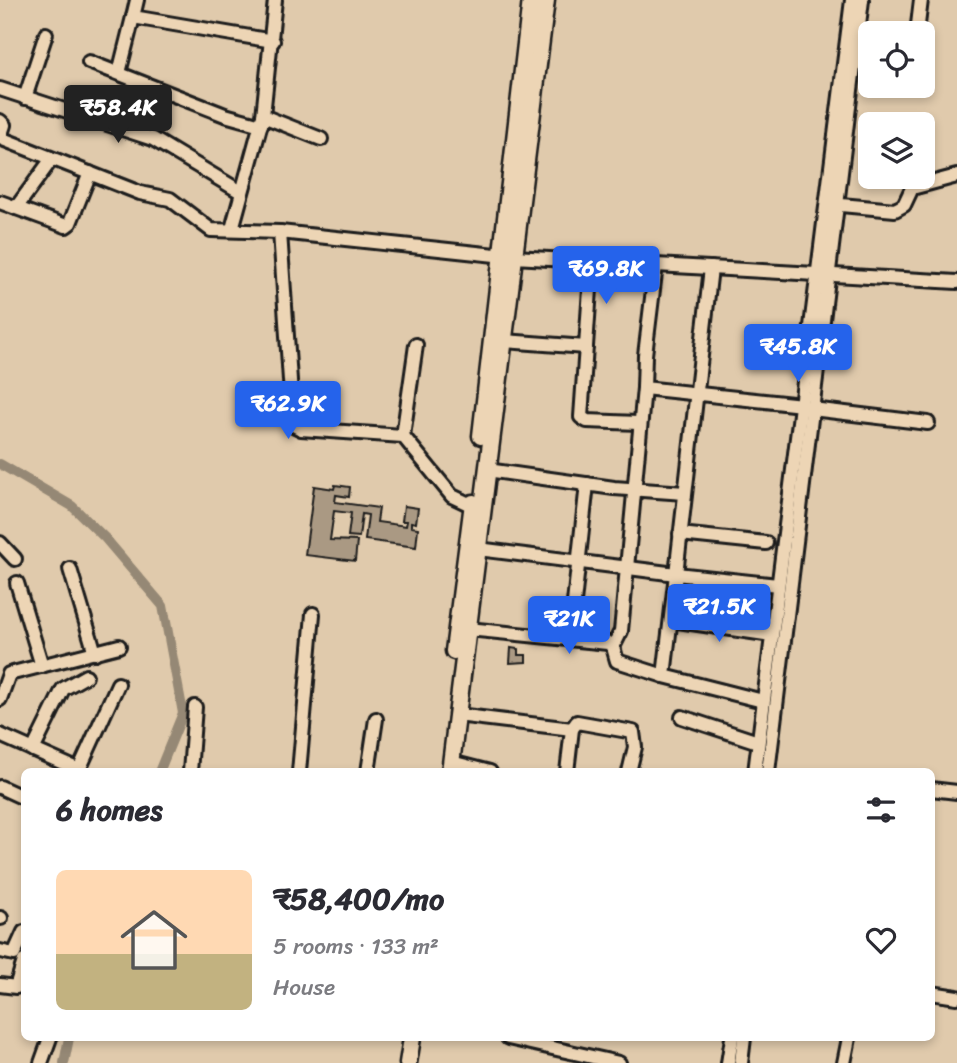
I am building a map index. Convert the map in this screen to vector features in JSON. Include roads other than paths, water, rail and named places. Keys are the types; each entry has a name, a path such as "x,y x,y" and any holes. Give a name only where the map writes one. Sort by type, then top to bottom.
{"main road":[{"path":"447,768 470,570 478,549 504,341 508,256 531,0"},
{"path":"447,768 468,629 472,506 546,0"},
{"path":"408,1063 412,1041"}],"street":[{"path":"118,73 137,0"},
{"path":"232,229 262,121 273,41 275,0"},
{"path":"832,204 852,0"},
{"path":"762,768 832,204 862,0"},
{"path":"918,21 921,0"},
{"path":"133,17 273,41"},
{"path":"25,98 47,34"},
{"path":"89,62 225,115 262,121 321,139"},
{"path":"0,89 153,139 241,192"},
{"path":"0,121 4,125 0,138 51,160 140,192 170,199 211,230 280,232 508,256 957,282"},
{"path":"16,208 51,160"},
{"path":"0,202 66,226 70,223 90,173"},
{"path":"832,204 895,209 904,205 912,188 957,176"},
{"path":"280,232 290,418 293,425 301,429 403,436 452,496 472,506"},
{"path":"592,261 581,417 587,421 638,423"},
{"path":"613,647 621,631 636,489 638,423 656,265"},
{"path":"664,676 710,268"},
{"path":"504,341 586,347"},
{"path":"403,436 416,345"},
{"path":"644,388 696,392 928,423"},
{"path":"762,768 758,742 778,584 807,407"},
{"path":"487,470 587,484 685,492"},
{"path":"570,639 587,484"},
{"path":"680,534 766,543"},
{"path":"0,543 15,559"},
{"path":"478,549 778,584"},
{"path":"70,569 94,653"},
{"path":"17,583 42,666"},
{"path":"299,768 313,614"},
{"path":"671,620 772,635"},
{"path":"468,629 608,643 613,647 617,661 664,676 764,701"},
{"path":"0,699 9,674 119,646"},
{"path":"33,750 63,689 86,676"},
{"path":"79,768 118,684"},
{"path":"190,768 195,707"},
{"path":"457,715 572,729"},
{"path":"682,717 758,742"},
{"path":"369,768 376,719"},
{"path":"567,768 572,729 577,722 633,732 635,747 630,768"},
{"path":"0,735 72,768"},
{"path":"0,787 21,797"},
{"path":"935,789 957,792"},
{"path":"0,951 21,956"},
{"path":"0,985 16,987 21,961"},
{"path":"935,993 957,996"},
{"path":"41,1063 49,1041"},
{"path":"521,1041 619,1063"},
{"path":"728,1063 732,1041"},
{"path":"741,1063 744,1041"},
{"path":"844,1063 848,1041"}],"waterway":[{"path":"0,464 72,506 105,538 163,606 183,713 161,768"},
{"path":"64,1063 68,1041"}]}
